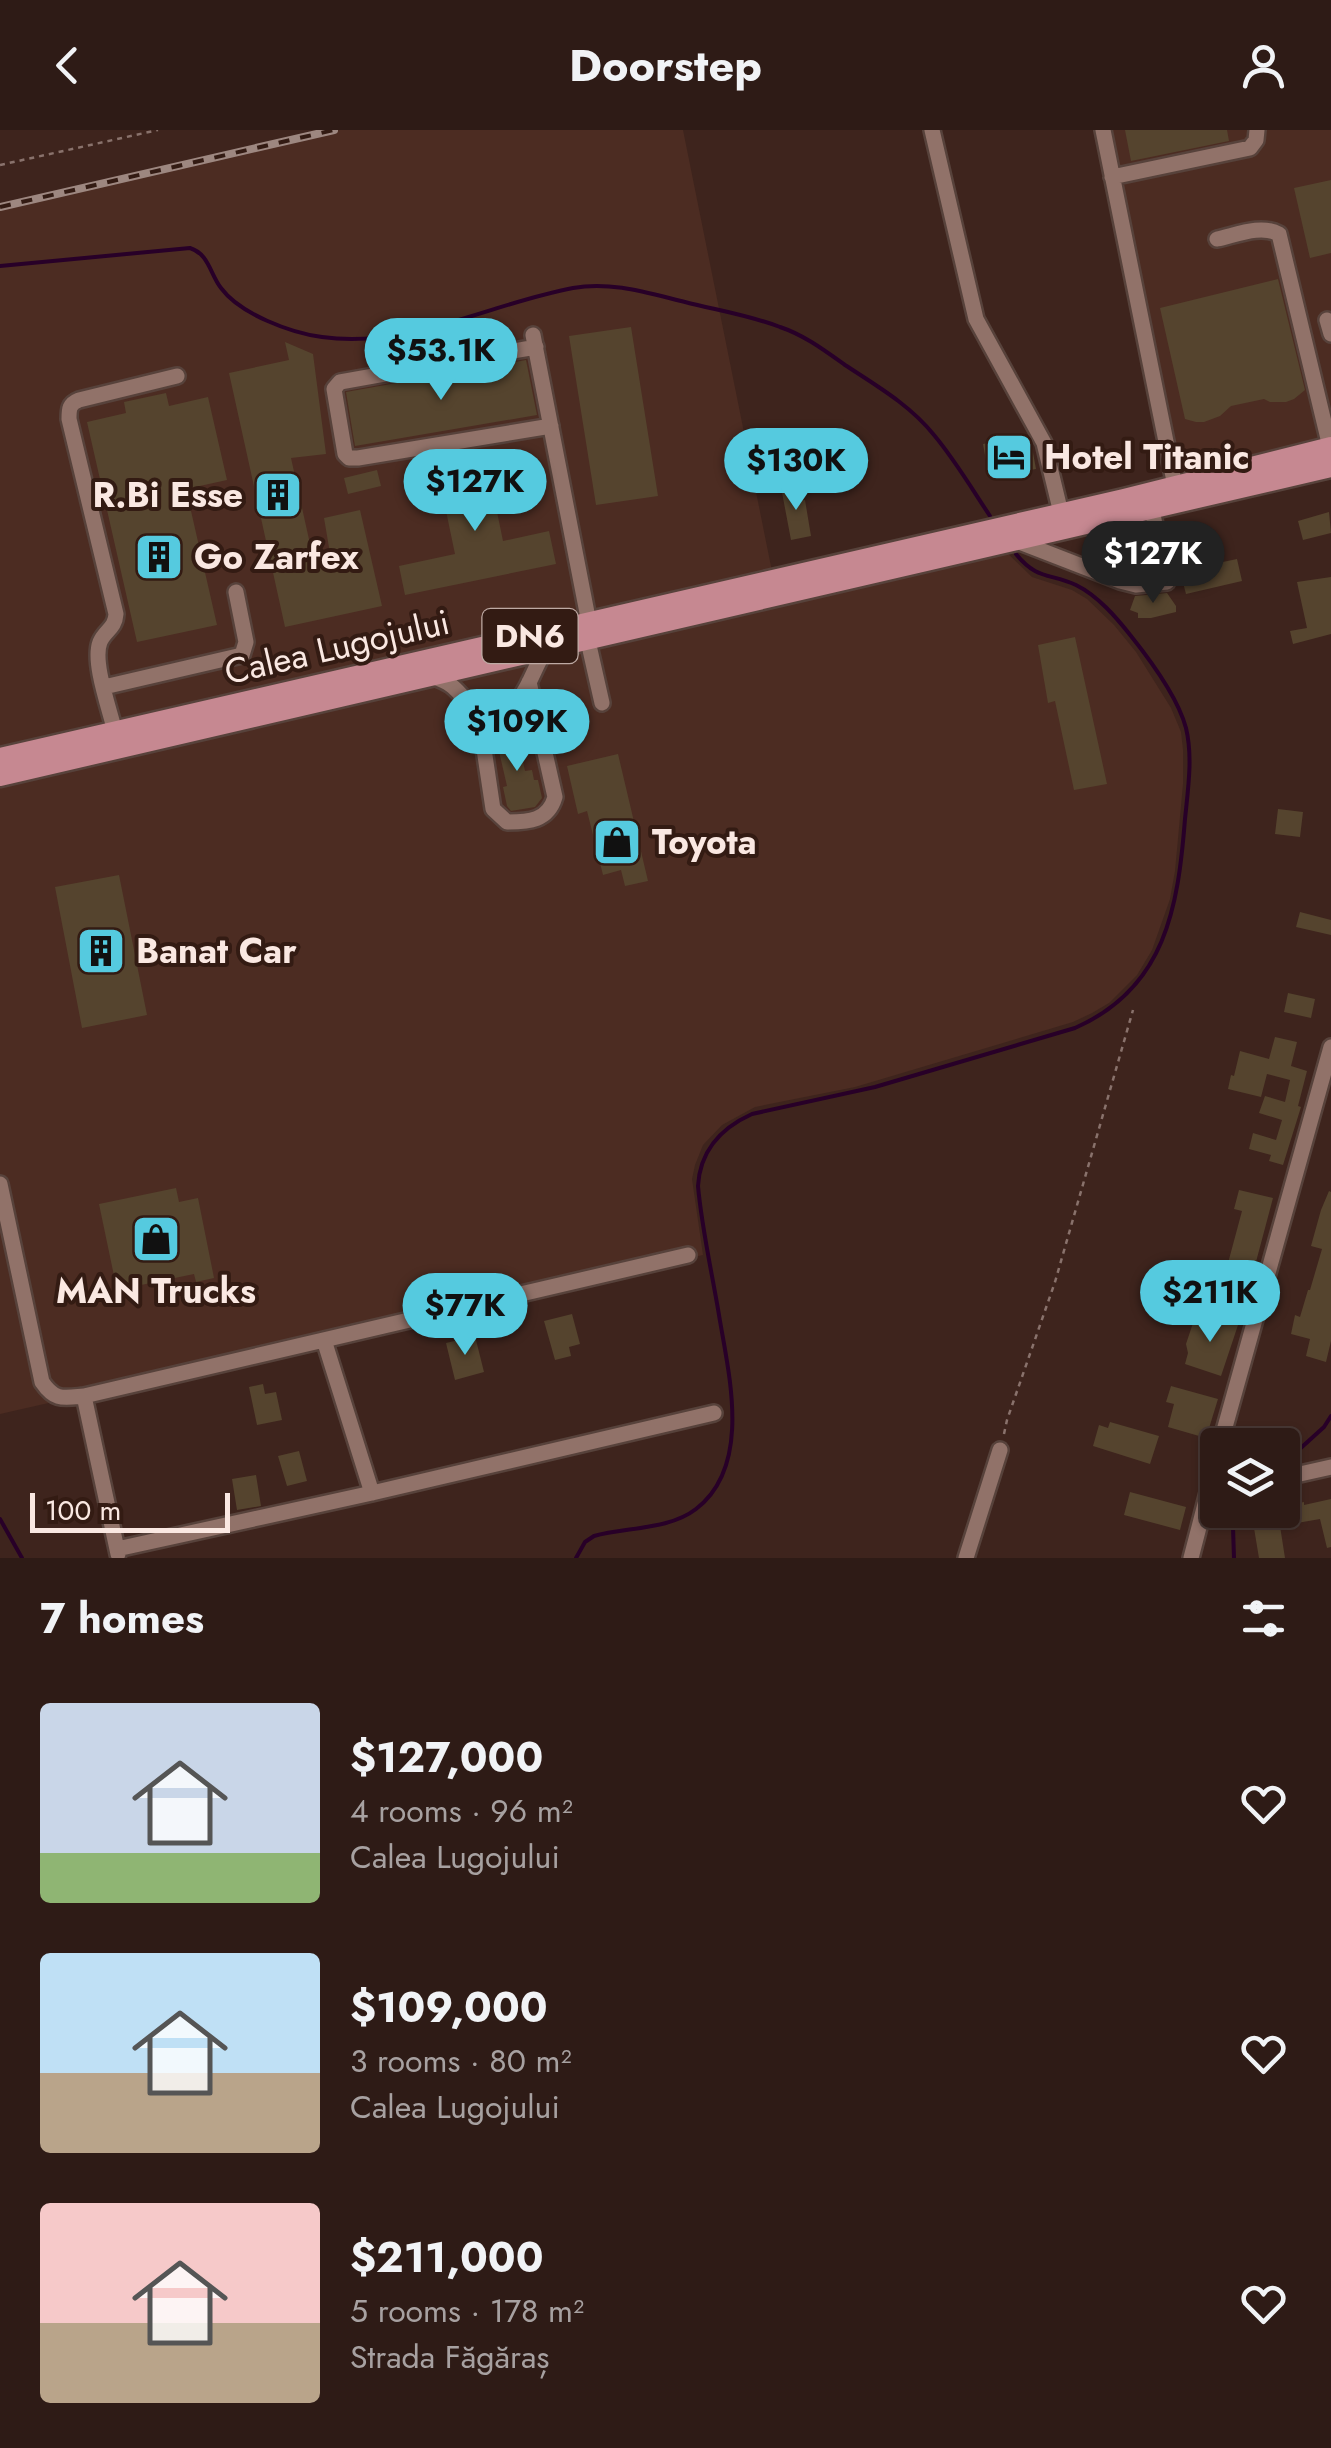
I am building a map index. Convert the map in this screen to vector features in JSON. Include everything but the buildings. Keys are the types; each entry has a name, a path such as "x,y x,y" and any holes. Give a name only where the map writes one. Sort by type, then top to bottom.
{"main road":[{"name":"Calea Lugojului","path":"0,776 545,651 588,632 1330,447"},
{"name":"Calea Lugojului","path":"0,758 1018,541 1331,467"}],"street":[{"path":"932,130 976,319 1044,443 1061,513"},
{"path":"1103,130 1175,486"},
{"path":"1112,177 1250,148 1258,130"},
{"path":"1216,239 1263,230 1279,234 1330,447"},
{"path":"551,426 353,459 345,454 334,389 340,382 534,341 551,426 602,703"},
{"path":"115,732 98,661 100,641 116,624 116,614 69,410 79,400 177,376"},
{"path":"1268,482 1331,476"},
{"path":"1018,541 1120,581 1136,585 1167,582 1152,510"},
{"path":"104,687 242,655 246,642 236,592"},
{"path":"434,677 452,684 478,709 495,712 517,704 545,651"},
{"path":"478,709 493,809 507,822 542,818 552,809 555,797 529,682"},
{"path":"1225,1428 1331,1047"},
{"path":"0,1184 42,1382 49,1393 60,1398 84,1396 688,1255"},
{"path":"324,1340 372,1493"},
{"path":"84,1396 118,1553 714,1413"},
{"path":"966,1558 1000,1450"},
{"path":"1300,1474 1331,1467"},
{"path":"1190,1558 1200,1522"}],"path":[{"path":"0,165 158,130"},
{"path":"1000,1450 1006,1420 1054,1282 1132,1010"}],"shaded area":[{"path":"339,130 683,130 777,596 1001,547 1032,577 1087,599 1136,652 1171,708 1181,732 1183,784 1170,899 1152,950 1137,975 1109,1003 1092,1013 855,1087 755,1107 722,1125 703,1145 692,1179 703,1255 0,1414 0,208"},
{"path":"1100,130 1331,130 1331,457 1173,496"}],"waterway":[{"path":"0,266 190,248 201,255 221,288 240,306 281,327 322,337 355,339 418,331 541,295 587,286 629,289 744,316 806,339 904,405 942,445 990,516"},
{"path":"576,1558 585,1542 594,1536 685,1516 713,1491 724,1470 730,1446 731,1395 698,1186 703,1162 714,1142 752,1114 875,1087 1075,1028 1106,1011 1130,991 1162,941 1178,883 1188,785 1189,750 1182,716 1155,668 1106,608 1076,585 1044,575 1016,554"},
{"path":"1300,1449 1331,1416"},
{"path":"0,1519 22,1558"},
{"path":"1233,1528 1234,1558"}],"railway":[{"path":"0,207 334,130"}],"place":[{"name":"Hotel Titanic","path":"1009,457"},
{"name":"R.Bi Esse","path":"278,495"},
{"name":"Go Zarfex","path":"159,557"},
{"name":"Toyota","path":"617,842"},
{"name":"Banat Car","path":"101,951"},
{"name":"MAN Trucks","path":"156,1239"}]}
